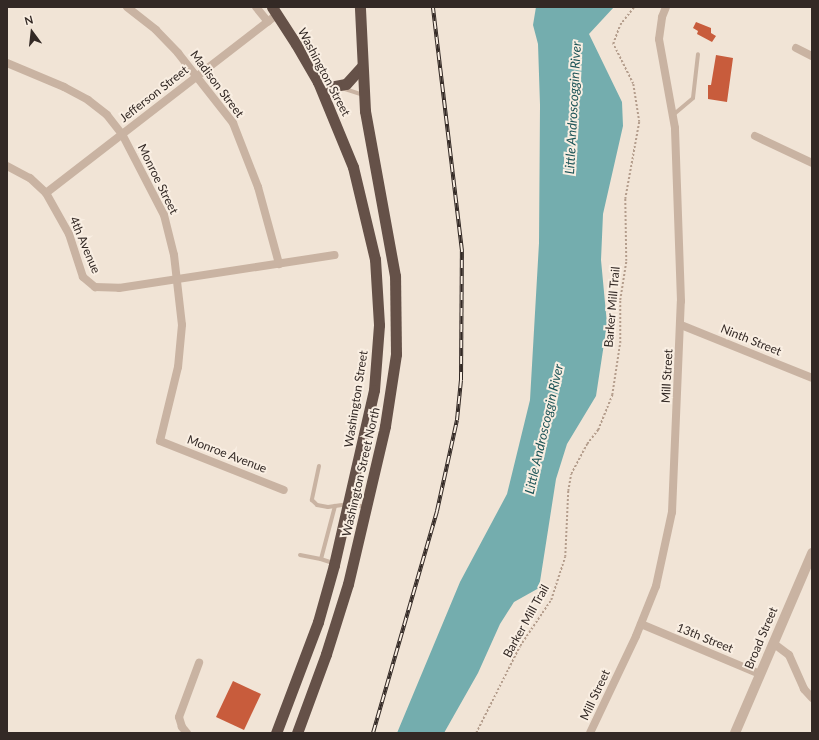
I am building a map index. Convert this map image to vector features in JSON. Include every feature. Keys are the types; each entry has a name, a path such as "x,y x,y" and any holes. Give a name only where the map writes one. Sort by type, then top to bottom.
{"highway":[{"name":"Washington Street","path":"360,7 362,66 369,142 383,208"},
{"name":"Washington Street","path":"275,11 318,82 354,168 366,213 377,275 379,319 377,364 366,432 349,504 318,622 276,733"},
{"path":"318,82 338,87 352,80 362,66"},
{"name":"Washington Street North","path":"297,733 335,627 385,426 396,354 395,276 383,208"}],"street":[{"name":"Madison Street","path":"127,7 156,30 196,76 233,123 243,145 258,187 279,264"},
{"path":"256,7 268,22"},
{"name":"Mill Street","path":"590,733 641,624 663,561 672,512 681,325 676,154 672,116 659,39 662,17 666,7"},
{"name":"Jefferson Street","path":"46,193 268,22 275,11"},
{"path":"796,48 812,56"},
{"name":"Monroe Street","path":"7,63 81,96 107,115 122,134 164,215 178,280 182,311 181,344 160,441"},
{"path":"755,136 812,163"},
{"name":"4th Avenue","path":"7,166 30,178 46,193 70,234 81,272 91,285 110,289 178,280"},
{"path":"178,280 334,255"},
{"name":"Ninth Street","path":"681,325 812,378"},
{"name":"Monroe Avenue","path":"160,441 284,490"},
{"name":"Broad Street","path":"735,733 812,553"},
{"name":"13th Street","path":"641,624 760,674"},
{"path":"773,643 789,655 802,684 812,698"},
{"path":"187,733 182,727 179,717 199,663"}],"lane":[{"path":"672,116 693,98 698,54"},
{"path":"338,87 364,95"},
{"path":"319,466 312,500 317,505 335,506 349,504 366,507"},
{"path":"321,559 335,506"},
{"path":"300,555 321,559 334,564"}],"path":[{"name":"Barker Mill Trail","path":"476,733 520,646 551,600 565,557 568,492 571,474 587,444 598,430 612,395 620,342 620,300 626,261 625,199 639,122 636,93 618,55 614,40 634,7"}],"water":[{"name":"Little Androscoggin River","path":"536,7 614,7 589,34 622,102 623,126 603,214 601,260 607,324 596,396 567,444 556,479 539,588 514,602 500,624 478,673 444,733 397,733 460,582 507,494 530,400 539,243 540,105 538,44 533,25"}],"building":[{"path":"696,22 711,28 711,33 716,36 712,42 697,34 698,31 693,28"},
{"path":"716,55 733,58 727,102 708,99 708,85 711,85"},
{"path":"233,681 261,694 244,730 216,717"}],"railway":[{"path":"373,733 437,511 457,420 461,380 462,251 433,7"}]}
